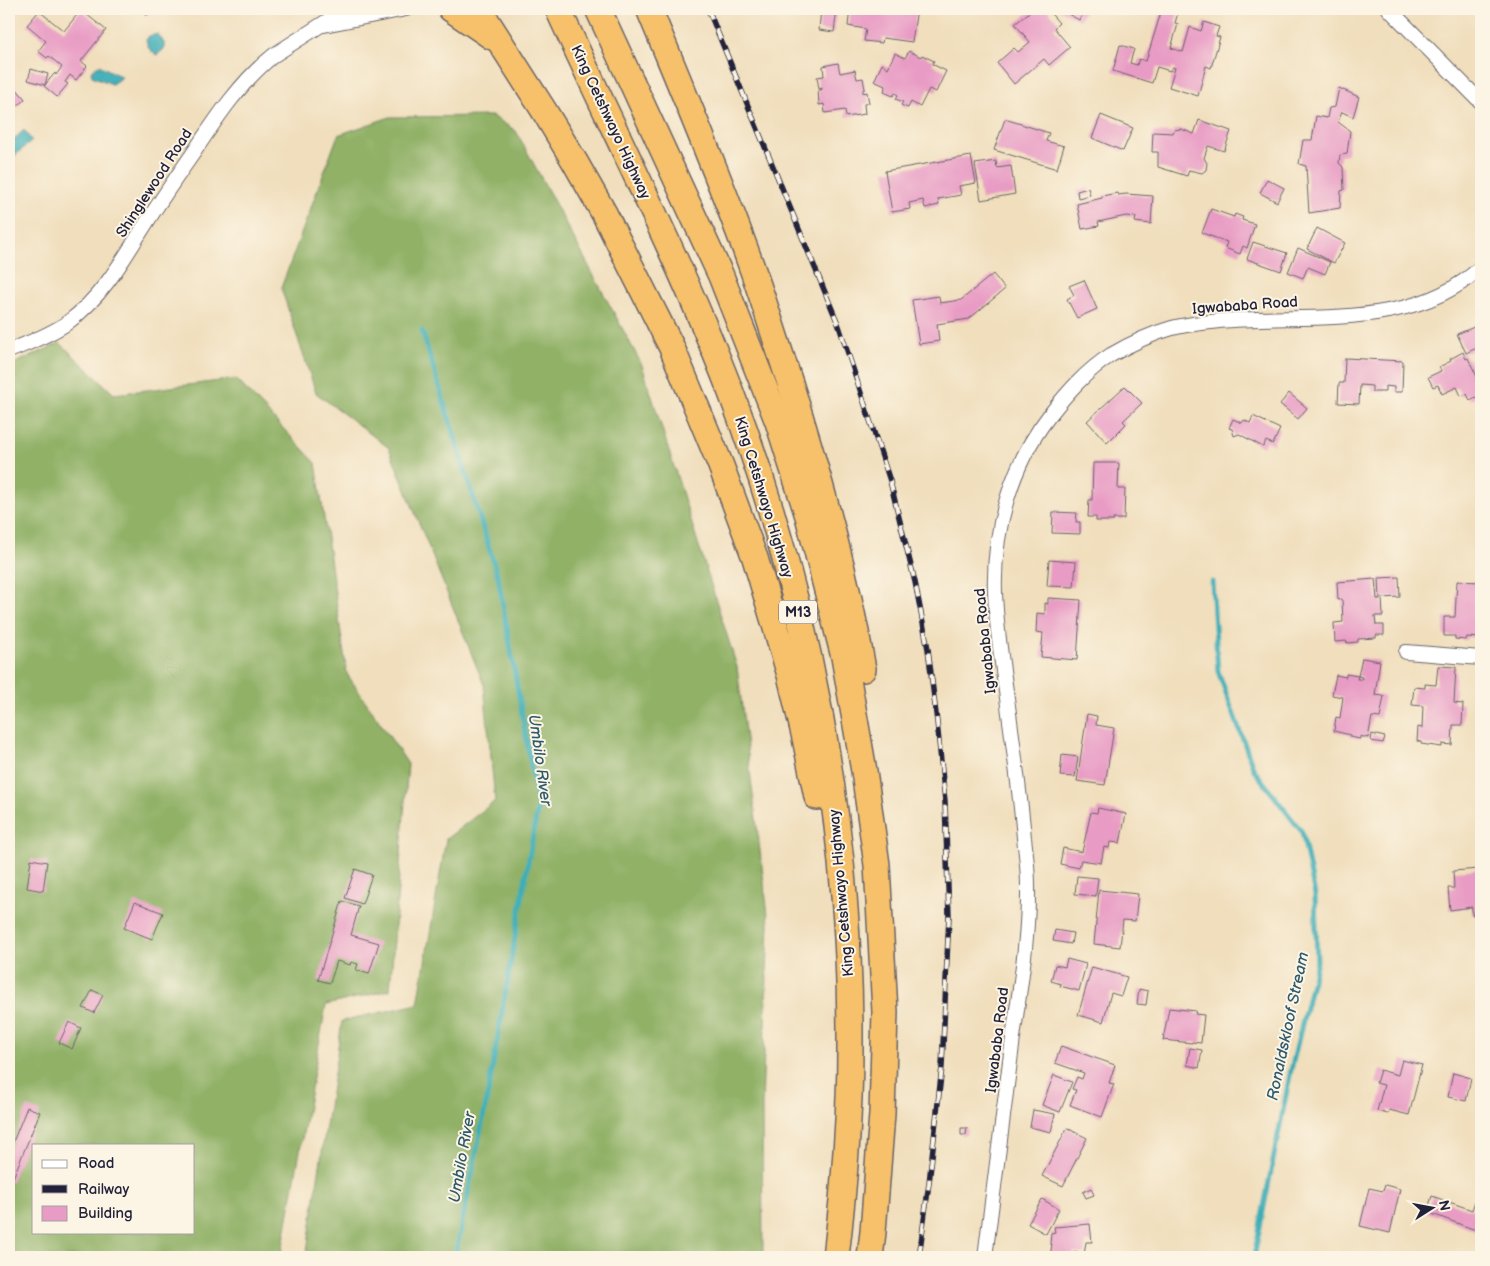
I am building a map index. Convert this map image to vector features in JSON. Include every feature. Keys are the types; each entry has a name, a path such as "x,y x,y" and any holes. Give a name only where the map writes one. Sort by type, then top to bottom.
{"highway":[{"path":"451,9 501,43"},
{"path":"479,9 548,117 605,215 672,348 721,466 755,558 778,632 805,738 831,867 845,906"},
{"name":"King Cetshwayo Highway","path":"558,9 696,305 730,390 754,458 789,577 802,629 822,726 837,825 845,906 850,1053 846,1172 836,1257"},
{"name":"M13","path":"598,9 721,276 778,422 808,516 844,657 864,771 877,865 885,1012 882,1114 870,1257"},
{"path":"649,9 701,132 752,266 816,465 842,568 858,642 874,736 877,759 879,840 877,865"}],"street":[{"name":"Shinglewood Road","path":"9,351 67,322 93,299 120,265 234,95 274,55 346,9"},
{"name":"Shinglewood Road","path":"321,26 406,9"},
{"path":"1389,9 1481,102"},
{"name":"Igwababa Road","path":"985,1257 1026,932 1028,883 1020,793 998,635 994,590 998,542 1003,514 1022,460 1035,434 1069,391 1088,372 1109,356 1141,340 1174,328 1209,322 1241,319 1355,316 1385,312 1416,305 1448,291 1481,267"},
{"path":"1406,652 1481,658"}],"green space":[{"path":"492,116 516,131 642,365 737,667 769,923 762,1104 763,1257 306,1257 342,1021 418,1004 446,839 495,801 484,685 389,448 316,393 281,288 338,135 390,117"},
{"path":"60,343 114,394 236,379 316,463 347,674 408,764 390,990 326,1005 281,1257 9,1257 9,366"}],"water":[{"path":"158,34 164,43 164,49 157,55 150,49 146,40 149,36"},
{"path":"99,65 122,77 112,84 92,76 91,71"},
{"path":"24,130 32,141 12,158 9,158 9,144"}],"building":[{"path":"143,9 159,9 146,15"},
{"path":"821,9 837,9 834,32 819,30"},
{"path":"850,9 917,9 912,42 883,38 882,43 864,41 866,29 848,26"},
{"path":"1033,9 1047,9 1059,23 1054,28 1070,47 1049,65 1044,59 1014,84 997,63 1014,48 1018,52 1030,42 1015,24"},
{"path":"1059,9 1086,9 1079,20"},
{"path":"1162,9 1179,9 1175,23 1178,24 1171,48 1183,52 1190,27 1201,31 1204,22 1219,27 1216,36 1220,37 1211,68 1206,66 1198,96 1169,87 1175,68 1172,67 1170,71 1157,67 1152,83 1113,71 1120,45 1134,49 1130,63 1137,65 1139,59 1146,61"},
{"path":"81,10 106,30 81,61 87,66 76,80 70,75 65,82 68,84 57,97 44,86 62,67 49,56 47,58 38,51 46,41 27,25 39,11 64,31"},
{"path":"909,51 934,61 932,64 946,71 936,92 929,89 920,107 911,102 908,108 901,105 903,102 896,99 898,95 895,93 893,96 884,92 885,86 874,81 882,64 888,68 895,53 905,58"},
{"path":"838,63 840,73 855,70 857,79 863,78 865,89 863,89 863,93 867,92 869,103 864,104 865,114 846,117 845,110 825,113 824,104 819,105 818,90 822,90 822,88 819,89 817,77 824,76 823,66"},
{"path":"31,69 48,74 45,85 28,80"},
{"path":"9,80 25,99 9,113"},
{"path":"1339,88 1359,97 1353,117 1342,112 1338,122 1350,131 1347,154 1340,155 1339,163 1343,167 1344,190 1341,191 1340,208 1309,213 1306,166 1299,164 1303,140 1312,140 1316,116 1327,118 1329,108 1335,107"},
{"path":"1101,115 1133,128 1123,151 1092,138"},
{"path":"1005,119 1049,133 1046,141 1064,146 1057,169 994,150"},
{"path":"1199,120 1231,131 1224,151 1208,146 1204,158 1207,163 1206,170 1202,173 1189,170 1187,176 1158,167 1158,152 1152,152 1153,132 1173,133 1174,130 1181,129 1194,134"},
{"path":"971,156 976,183 959,186 961,195 938,199 939,205 925,208 923,200 909,203 910,209 892,212 885,171"},
{"path":"996,161 997,168 1011,166 1015,194 981,200 975,164"},
{"path":"1267,179 1284,188 1277,202 1260,193"},
{"path":"1088,188 1090,195 1078,198 1077,191"},
{"path":"1117,193 1118,195 1153,196 1151,224 1135,222 1136,217 1126,216 1098,222 1099,226 1082,229 1077,204"},
{"path":"1211,209 1234,217 1235,214 1243,217 1242,220 1255,224 1247,248 1243,246 1240,254 1225,248 1227,242 1202,233"},
{"path":"1317,228 1345,243 1334,263 1307,249"},
{"path":"1253,242 1287,253 1281,271 1247,259"},
{"path":"1298,248 1330,262 1325,274 1308,267 1303,278 1288,272"},
{"path":"993,274 1005,289 969,319 937,324 939,341 919,344 912,300 939,296 940,303 961,300"},
{"path":"1084,280 1097,309 1077,318 1067,299 1074,295 1069,286"},
{"path":"1474,327 1481,346 1466,353 1457,334"},
{"path":"1463,352 1466,359 1468,358 1481,385 1481,395 1470,400 1467,394 1461,396 1457,387 1442,394 1438,385 1433,387 1428,377 1441,371 1439,367"},
{"path":"1345,358 1403,361 1402,392 1394,392 1394,387 1385,386 1385,392 1372,392 1372,386 1360,385 1359,404 1338,403 1339,383 1344,383"},
{"path":"1125,386 1142,403 1123,421 1126,424 1107,443 1087,421"},
{"path":"1289,393 1307,408 1298,419 1280,404"},
{"path":"1253,416 1280,429 1273,444 1266,441 1263,447 1239,434 1234,436 1232,429 1229,428 1233,419 1242,423 1244,420 1250,423"},
{"path":"1093,463 1119,463 1118,489 1125,489 1124,519 1096,521 1096,517 1088,517 1089,500 1092,500"},
{"path":"1053,512 1077,513 1076,522 1080,522 1080,534 1052,533"},
{"path":"1049,560 1076,562 1074,587 1047,586"},
{"path":"1399,577 1400,597 1382,598 1383,616 1375,616 1376,625 1384,625 1384,635 1376,635 1376,638 1358,639 1358,642 1335,642 1334,623 1343,622 1342,599 1338,600 1337,582 1375,579 1377,599 1380,599 1379,578"},
{"path":"1457,581 1481,582 1481,638 1467,637 1466,640 1455,639 1455,636 1444,636 1444,617 1455,617"},
{"path":"1048,598 1081,600 1077,660 1041,657 1043,633 1036,632 1037,613 1045,614 1045,603 1048,604"},
{"path":"1362,658 1380,661 1375,695 1384,696 1380,718 1372,717 1368,738 1360,736 1360,739 1334,731 1336,717 1340,718 1343,697 1332,695 1336,675 1346,677 1346,674 1358,676"},
{"path":"1438,666 1456,667 1454,703 1463,704 1462,725 1453,725 1452,745 1442,744 1442,747 1421,744 1421,742 1417,741 1418,727 1422,728 1423,706 1412,705 1414,687 1425,688 1425,684 1436,685"},
{"path":"1087,714 1097,716 1096,725 1114,728 1105,785 1077,781"},
{"path":"1372,734 1385,737 1383,743 1371,741"},
{"path":"1062,755 1078,757 1075,777 1060,776"},
{"path":"1098,808 1126,814 1120,843 1110,842 1109,848 1104,847 1101,863 1081,860 1079,868 1060,864 1063,848 1082,852 1091,812 1097,813"},
{"path":"31,859 47,862 43,891 27,888"},
{"path":"355,869 372,875 362,904 345,898"},
{"path":"1479,869 1481,914 1472,915 1472,907 1450,910 1448,888 1454,888 1453,871"},
{"path":"1077,876 1098,878 1096,896 1075,894"},
{"path":"1099,890 1138,894 1135,921 1123,920 1120,947 1094,944"},
{"path":"342,901 359,906 351,935 379,943 369,974 356,970 358,964 351,962 350,965 337,961 330,983 318,980"},
{"path":"135,902 163,913 152,939 124,928"},
{"path":"1055,930 1073,933 1071,944 1053,941"},
{"path":"1067,959 1086,964 1079,991 1060,986 1061,984 1051,981 1055,965 1065,967"},
{"path":"1092,967 1127,977 1121,996 1111,993 1103,1022 1078,1015"},
{"path":"1139,989 1148,991 1146,1005 1137,1004"},
{"path":"92,990 103,995 94,1013 83,1008"},
{"path":"1169,1008 1196,1011 1195,1014 1204,1015 1201,1043 1163,1040"},
{"path":"69,1022 81,1028 72,1049 59,1043"},
{"path":"1061,1046 1115,1065 1109,1083 1114,1084 1102,1117 1070,1105 1076,1090 1072,1089 1077,1077 1082,1079 1084,1073 1055,1063"},
{"path":"1190,1048 1202,1050 1199,1068 1187,1065"},
{"path":"1402,1060 1422,1065 1409,1115 1389,1110 1388,1114 1377,1111 1384,1085 1376,1083 1380,1070 1398,1075"},
{"path":"1453,1073 1471,1078 1466,1101 1448,1097"},
{"path":"1054,1075 1072,1082 1060,1112 1042,1105"},
{"path":"27,1107 40,1112 11,1183 9,1182 9,1152"},
{"path":"1033,1110 1055,1114 1051,1132 1030,1127"},
{"path":"961,1128 967,1128 966,1135 961,1135"},
{"path":"1067,1128 1087,1138 1063,1186 1042,1176"},
{"path":"1481,1184 1481,1232 1427,1212 1432,1196 1472,1210"},
{"path":"1385,1185 1400,1189 1390,1233 1360,1226 1369,1188 1383,1191"},
{"path":"1091,1188 1094,1195 1086,1198 1083,1192"},
{"path":"1042,1199 1059,1209 1046,1234 1028,1224"},
{"path":"1090,1224 1092,1242 1086,1242 1084,1255 1074,1252 1073,1257 1050,1257 1051,1233 1055,1232 1054,1227"}],"waterway":[{"name":"Umbilo River","path":"422,331 498,577 538,806 486,1104 455,1257"},
{"name":"Ronaldskloof Stream","path":"1212,582 1218,671 1254,770 1302,832 1315,895 1317,962 1291,1070 1254,1257"}],"railway":[{"path":"708,9 839,326 890,481 915,582 928,649 945,801 949,916 942,1067 919,1257"}]}
